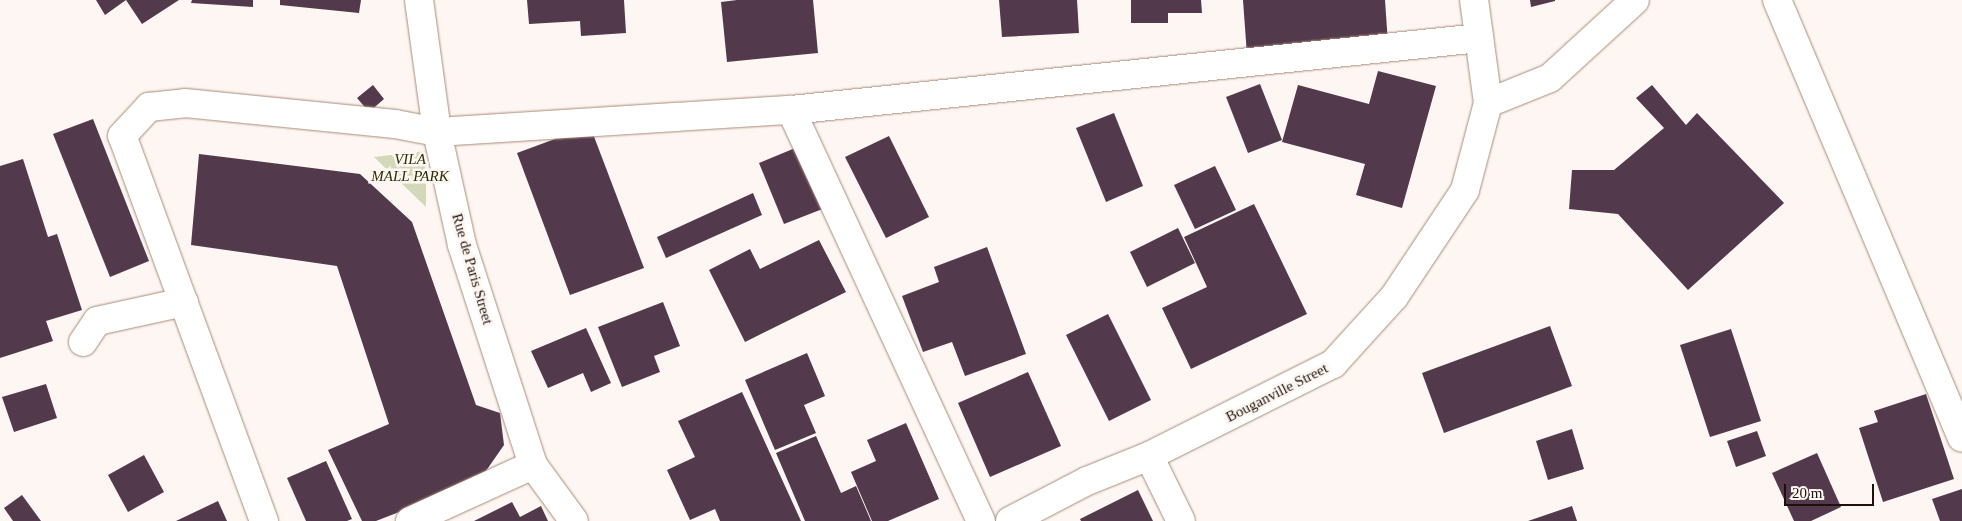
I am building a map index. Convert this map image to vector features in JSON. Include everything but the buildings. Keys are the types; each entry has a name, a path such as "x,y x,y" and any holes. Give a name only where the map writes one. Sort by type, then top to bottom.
{"street":[{"name":"Rue de Paris Street","path":"419,0 437,132 462,245 533,465 574,521"},
{"name":"Bouganville Street","path":"1010,521 1087,481 1149,456 1334,364 1394,297 1465,190 1488,103 1474,0"},
{"path":"1488,103 1550,78 1635,0"},
{"path":"1777,0 1962,437"},
{"path":"264,521 122,136 149,107 185,103 395,124 437,132 790,110 1479,38"},
{"path":"790,110 980,521"},
{"path":"83,342 97,321 184,302"},
{"path":"1149,456 1181,521"},
{"path":"410,521 533,465"}],"green space":[{"name":"VILA MALL PARK","path":"426,151 426,207 374,157"}]}
